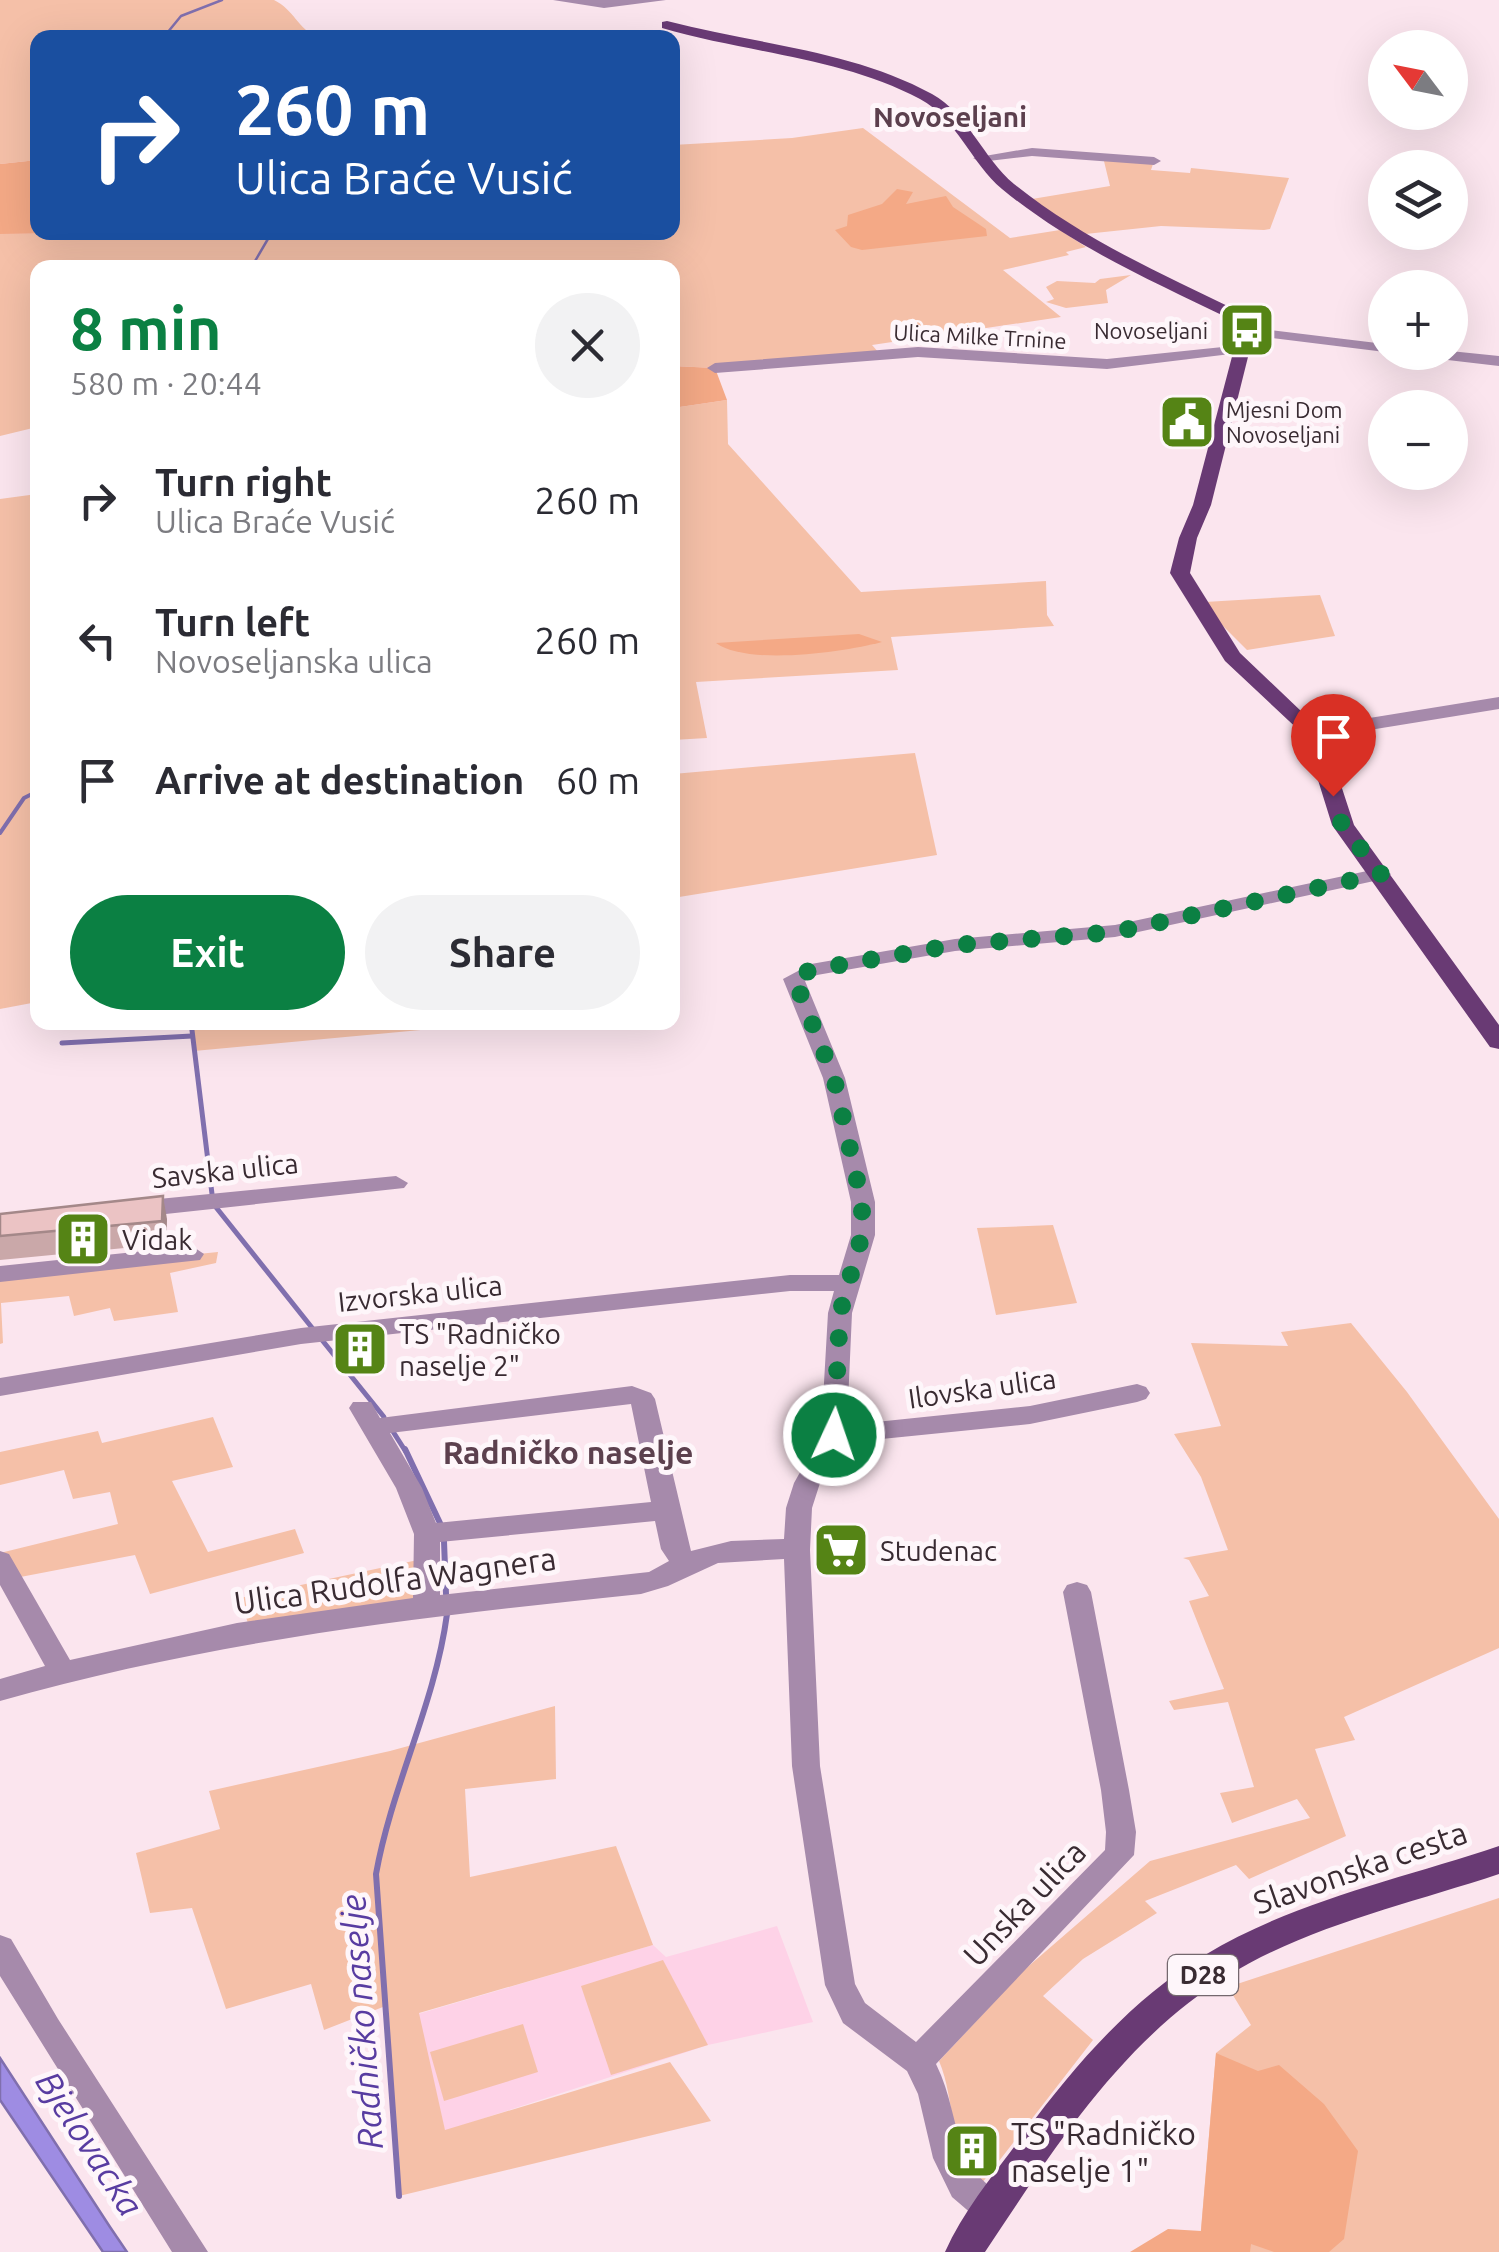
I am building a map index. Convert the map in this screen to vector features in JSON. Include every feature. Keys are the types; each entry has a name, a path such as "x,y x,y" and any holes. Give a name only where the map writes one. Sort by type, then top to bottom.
{"main road":[{"path":"657,20 724,41 835,63 934,100 1002,182 1053,222 1234,316 1243,340 1202,504 1188,538 1180,573 1232,657 1314,733 1342,825 1499,1042"},
{"name":"Slavonska cesta","path":"964,2252 1033,2147 1094,2068 1153,2013 1206,1974 1266,1939 1499,1860"}],"street":[{"path":"560,0 604,5 657,20 662,0 604,5"},
{"path":"980,158 1032,152 1154,161"},
{"name":"Ulica Milke Trnine","path":"715,368 918,352 1106,364 1243,340 1368,347"},
{"path":"1468,357 1499,361"},
{"path":"1314,733 1499,703"},
{"path":"992,2210 964,2186 949,2158 934,2092 918,2060 854,2012 840,1984 806,1766 797,1550 803,1496 834,1435 840,1313 862,1235 862,1202 834,1078 794,978 811,970 955,945 1115,932 1381,874"},
{"name":"Savska ulica","path":"114,1212 396,1183"},
{"path":"0,1274 192,1254"},
{"name":"Izvorska ulica","path":"0,1388 302,1336 790,1283 849,1283"},
{"name":"Ilovska ulica","path":"834,1435 1030,1415 1137,1393"},
{"path":"426,1606 427,1534 409,1488 369,1418 396,1422 632,1395 642,1399 650,1420 674,1549 686,1564"},
{"path":"427,1534 664,1510"},
{"name":"Ulica Rudolfa Wagnera","path":"0,1690 62,1671 246,1634 426,1606 641,1584 668,1578 686,1564 750,1548 797,1550"},
{"path":"0,1561 62,1671"},
{"name":"Unska ulica","path":"918,2060 1119,1855 1121,1832 1116,1790 1076,1592"},
{"path":"0,1948 47,2029 191,2252"}],"shaded area":[{"path":"0,0 274,0 306,30 30,30 30,161 0,164"},
{"path":"863,128 1010,238 1060,230 1086,247 1066,252 1069,255 1003,270 1061,317 872,345 879,353 715,368 680,366 680,260 30,260 30,429 0,436 0,234 30,234 30,240 680,240 680,145 792,138"},
{"path":"1103,157 1154,161 1151,170 1190,173 1191,168 1289,178 1270,229 1264,230 1161,226 1076,235 1026,200 1110,186"},
{"path":"30,161 30,234 0,234 0,164"},
{"path":"897,189 913,192 906,204 946,196 953,207 986,229 987,236 862,250 851,247 835,230 847,226 848,215 882,204"},
{"path":"1131,275 1106,290 1108,303 1066,308 1046,302 1054,299 1046,287 1057,281 1095,283"},
{"path":"680,366 715,368 727,400 680,407"},
{"path":"727,400 728,444 861,592 1046,581 1047,615 1054,626 891,637 898,670 696,682 707,738 680,740 680,407"},
{"path":"30,495 30,1003 0,1009 0,499"},
{"path":"1320,595 1335,636 1247,650 1210,613 1205,602"},
{"path":"859,634 882,642 797,655 750,654 716,643"},
{"path":"915,753 937,855 680,897 680,773"},
{"path":"192,1030 420,1030 194,1051"},
{"path":"1053,1225 1077,1303 996,1315 977,1228"},
{"path":"218,1252 216,1263 170,1273 178,1312 114,1321 110,1308 74,1316 69,1296 1,1303 0,1344 0,1274"},
{"path":"1351,1323 1407,1392 1499,1519 1499,1648 1344,1717 1355,1740 1315,1749 1346,1836 1249,1879 1236,1865 1145,1901 1157,1913 1083,1959 1043,1996 1093,2040 982,2183 963,2158 939,2061 1023,1971 1150,1861 1310,1818 1297,1799 1232,1823 1220,1793 1254,1787 1228,1702 1174,1710 1169,1701 1224,1689 1189,1601 1209,1596 1189,1560 1183,1558 1228,1550 1201,1477 1174,1434 1221,1426 1191,1343 1288,1346 1281,1332"},
{"path":"213,1417 233,1467 172,1481 208,1552 295,1529 304,1553 150,1594 135,1555 10,1579 0,1553 118,1524 110,1492 73,1499 64,1470 0,1485 0,1452 98,1431 102,1443"},
{"path":"427,1558 426,1606 251,1633 240,1598"},
{"path":"555,1706 556,1779 465,1789 470,1877 616,1846 653,1945 419,2013 445,2130 670,2062 711,2121 399,2196 388,2005 324,2030 311,1984 226,2009 192,1908 150,1913 136,1853 220,1829 209,1791 390,1751"},
{"path":"1499,1898 1499,2252 1199,2252 1216,2053 1251,2025 1228,1987"},
{"path":"777,1926 813,2022 708,2045 445,2131 418,2014 653,1945 666,1957"},
{"path":"663,1960 708,2045 611,2075 581,1986"},
{"path":"523,2024 538,2072 444,2101 430,2052"},
{"path":"1216,2053 1258,2071 1279,2065 1324,2104 1358,2151 1344,2239 1329,2252 1274,2252 1251,2244 1250,2252 1130,2252 1168,2229 1201,2231"},
{"path":"0,2058 127,2252 103,2252 0,2100"}],"building":[{"path":"1177,400 1199,401 1199,418 1176,417"},
{"path":"163,1196 162,1221 0,1236 0,1214"},
{"path":"971,2135 983,2142 972,2155 967,2141"}],"waterway":[{"path":"170,30 181,16 222,0"},
{"path":"256,260 267,240"},
{"path":"0,833 30,795"},
{"name":"Radničko naselje","path":"192,1030 212,1194"},
{"path":"62,1043 192,1036"},
{"name":"Radničko naselje","path":"215,1206 313,1329"},
{"name":"Radničko naselje","path":"322,1340 384,1417"},
{"name":"Radničko naselje","path":"392,1430 406,1452"},
{"name":"Radničko naselje","path":"405,1449 440,1523"},
{"name":"Radničko naselje","path":"444,1541 446,1594"},
{"name":"Radničko naselje","path":"399,2196 376,1874 392,1808 433,1680 447,1614"}],"place":[{"name":"Novoseljani","path":"1247,330"},
{"name":"Mjesni Dom Novoseljani","path":"1187,422"},
{"name":"Vidak","path":"83,1239"},
{"name":"TS \"Radničko naselje 2\"","path":"360,1349"},
{"name":"Studenac","path":"841,1550"},
{"name":"TS \"Radničko naselje 1\"","path":"972,2151"}],"district":[{"name":"Novoseljani","path":"950,116"},
{"name":"Radničko naselje","path":"568,1452"}],"route":[{"path":"834,1435 840,1313 862,1235 862,1202 834,1078 794,978 811,970 955,945 1115,932 1381,874 1342,825 1333,796"}],"water label":[{"name":"Bjelovacka","path":"90,2143"}]}
